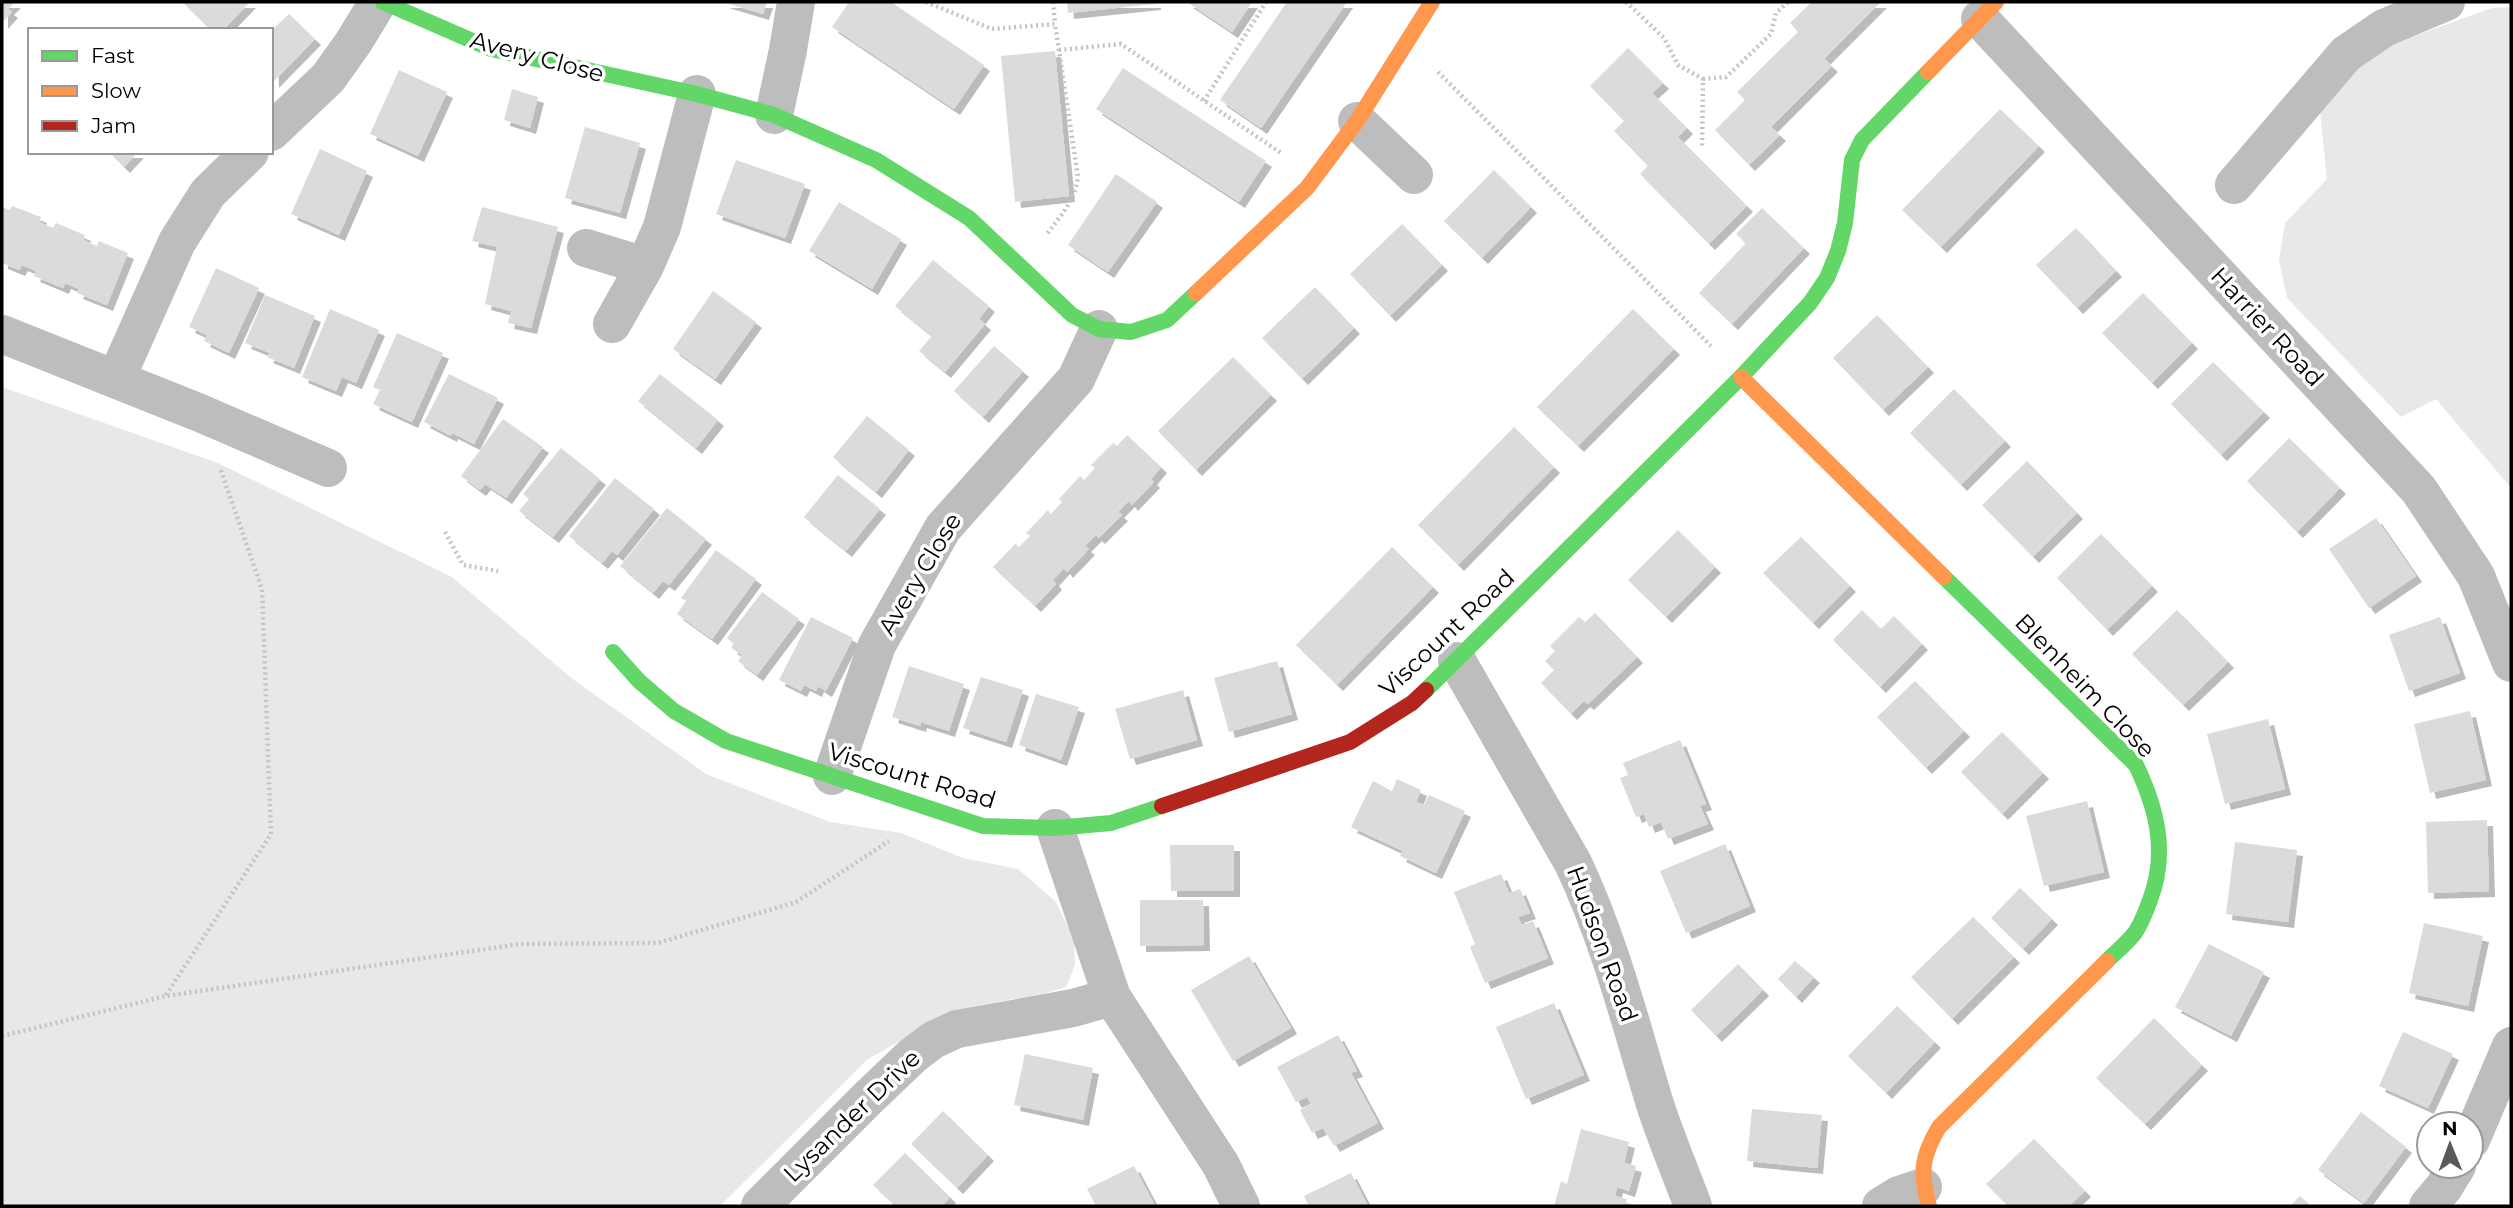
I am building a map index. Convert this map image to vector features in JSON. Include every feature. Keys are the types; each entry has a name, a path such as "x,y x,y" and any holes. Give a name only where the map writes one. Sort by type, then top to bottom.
{"street":[{"name":"Avery Close","path":"273,130 328,78 380,2 491,49 697,94 774,115 876,160 969,218 1072,315 1099,329 1131,332 1167,320 1307,188 1357,121 1432,2"},
{"path":"774,115 796,2"},
{"path":"2234,185 2346,54 2384,28 2446,2"},
{"name":"Viscount Road","path":"613,652 639,681 674,711 726,741 983,826 1055,828 1111,823 1350,743 1412,703 1457,661 1741,377 1810,303 1827,278 1838,251 1852,160 1861,140 1988,11"},
{"name":"Harrier Road","path":"1988,11 2419,491 2476,576 2511,663"},
{"path":"612,324 645,265 662,227 697,94"},
{"path":"1357,121 1414,175"},
{"path":"116,379 177,242 208,193 248,154"},
{"path":"586,248 645,265"},
{"name":"Avery Close","path":"832,776 877,645 943,527 1076,379 1099,329"},
{"path":"2,334 201,412 328,468"},
{"name":"Blenheim Close","path":"1741,377 2136,765 2149,789 2158,816 2161,839 2156,888 2148,911 2135,933 1939,1127 1926,1146 1922,1166 1926,1197"},
{"name":"Hudson Road","path":"1457,661 1586,890 1622,990 1655,1104 1693,1206"},
{"path":"1055,828 1112,997 1221,1165 1241,1206"},
{"name":"Lysander Drive","path":"760,1206 877,1089 933,1040 957,1029 1073,1009 1112,997"},
{"path":"2484,1110 2511,1046"},
{"path":"2428,1206 2448,1180"},
{"path":"1881,1206 1899,1195 1926,1197"}],"path":[{"path":"926,2 992,29 1055,24"},
{"path":"1045,236 1070,205 1076,192 1078,177 1053,2"},
{"path":"1204,101 1266,2"},
{"path":"1626,2 1664,38 1678,65 1703,79 1726,76 1771,34 1776,13 1788,2"},
{"path":"1407,42 1741,377"},
{"path":"1059,50 1121,44 1282,153"},
{"path":"1702,147 1703,79"},
{"path":"166,996 271,834 262,589 201,412"},
{"path":"445,533 463,565 498,571"},
{"path":"2,1036 166,996 520,944 658,943 796,902 935,811"}],"shaded area":[{"path":"2511,7 2511,488 2436,399 2401,417 2287,298 2279,260 2285,223 2327,179 2320,111 2341,79 2389,45 2492,8"},
{"path":"2,387 218,463 452,577 574,680 706,774 830,822 901,833 963,858 1018,869 1055,901 1074,938 1075,965 1066,987 969,1007 927,1026 868,1059 720,1206 2,1206"}],"building":[{"path":"2,2 15,2 8,9 12,12 2,23"},
{"path":"182,2 250,2 225,28 209,28"},
{"path":"723,2 767,2 763,14"},
{"path":"849,2 891,2 984,65 954,109 832,27"},
{"path":"1067,2 1155,2 1155,4 1068,13"},
{"path":"1187,2 1252,2 1232,32"},
{"path":"1287,2 1347,2 1261,128 1220,100"},
{"path":"1812,2 1881,2 1824,59 1832,66 1771,127 1780,135 1749,165 1715,130 1745,100 1737,92 1798,32 1790,23"},
{"path":"289,14 315,39 273,82 273,29"},
{"path":"1628,48 1663,83 1652,93 1687,128 1678,137 1747,206 1709,244 1640,174 1648,166 1614,131 1624,121 1590,86"},
{"path":"1055,51 1069,196 1015,202 1001,56"},
{"path":"1123,68 1266,161 1239,202 1096,109"},
{"path":"399,70 447,92 418,156 370,134"},
{"path":"512,89 538,97 530,128 504,120"},
{"path":"2000,109 2039,146 1941,247 1902,210"},
{"path":"585,127 640,143 620,213 565,198"},
{"path":"320,149 367,171 339,235 291,214"},
{"path":"111,154 136,154 124,167"},
{"path":"736,160 805,184 785,238 716,214"},
{"path":"1494,170 1531,207 1482,258 1444,221"},
{"path":"1116,174 1157,202 1108,272 1068,245"},
{"path":"839,202 901,239 872,289 809,251"},
{"path":"12,206 41,217 39,222 53,228 56,223 85,235 83,240 97,246 99,241 128,253 107,305 77,293 79,289 65,283 63,288 34,276 36,271 22,265 19,270 2,263 2,207 10,210"},
{"path":"482,207 558,227 531,328 508,323 511,311 485,304 497,247 472,241"},
{"path":"1762,208 1804,248 1732,324 1699,293 1746,243 1736,234"},
{"path":"1402,224 1442,265 1390,316 1350,274"},
{"path":"2076,228 2116,271 2077,308 2036,265"},
{"path":"933,260 989,306 979,319 985,324 945,372 919,351 932,336 895,306"},
{"path":"216,268 259,288 229,353 204,341 207,335 189,327"},
{"path":"1315,287 1354,328 1302,379 1262,338"},
{"path":"713,291 756,322 715,379 673,349"},
{"path":"2143,293 2192,343 2152,383 2102,333"},
{"path":"265,295 315,316 294,368 267,357 270,353 245,343"},
{"path":"330,309 379,330 356,383 342,377 336,391 302,377"},
{"path":"1633,309 1674,349 1578,446 1537,407"},
{"path":"1877,315 1928,367 1883,410 1833,358"},
{"path":"397,333 443,353 412,422 373,404 380,390 373,387"},
{"path":"994,346 1023,371 983,417 954,391"},
{"path":"1233,357 1271,395 1196,470 1158,431"},
{"path":"2213,362 2264,412 2221,455 2171,404"},
{"path":"449,374 498,398 474,444 424,422"},
{"path":"660,374 718,420 696,448 638,401"},
{"path":"1954,389 2005,441 1961,485 1910,433"},
{"path":"867,416 909,450 876,492 833,457"},
{"path":"503,419 543,447 506,498 485,484 480,490 461,476"},
{"path":"1514,427 1554,467 1458,565 1418,525"},
{"path":"1127,435 1161,467 1151,479 1154,482 1132,505 1129,501 1118,512 1122,515 1099,538 1096,535 1085,546 1089,549 1067,572 1064,568 1053,580 1056,584 1035,606 993,567 1015,544 1019,547 1030,536 1026,533 1048,510 1051,514 1062,502 1059,499 1080,476 1084,480 1095,468 1091,465 1113,443 1117,446"},
{"path":"2289,438 2340,488 2297,532 2247,481"},
{"path":"561,448 600,479 553,537 519,511 529,499 523,494"},
{"path":"2027,461 2077,513 2033,557 1982,505"},
{"path":"838,475 880,509 846,551 804,517"},
{"path":"615,478 654,509 617,555 612,551 602,563 569,536"},
{"path":"667,508 706,539 669,585 663,581 653,593 620,566"},
{"path":"2376,518 2416,576 2369,608 2329,549"},
{"path":"1678,530 1715,567 1666,617 1628,580"},
{"path":"2101,534 2152,586 2107,630 2057,578"},
{"path":"1801,537 1850,586 1813,623 1763,573"},
{"path":"1392,547 1433,587 1337,685 1296,645"},
{"path":"716,550 756,579 712,639 677,614 686,601 681,598"},
{"path":"762,592 799,619 757,675 738,661 742,655 731,648 734,644 727,638"},
{"path":"1862,610 1881,629 1894,616 1922,644 1880,687 1833,640"},
{"path":"2177,610 2228,662 2183,705 2132,654"},
{"path":"1595,613 1637,657 1588,704 1584,701 1571,714 1541,683 1554,670 1545,661 1555,651 1550,646 1579,617 1585,622"},
{"path":"811,617 853,638 826,691 818,686 816,691 804,685 801,691 779,680"},
{"path":"2440,617 2460,673 2409,691 2389,635"},
{"path":"1277,661 1292,714 1229,732 1214,678"},
{"path":"909,666 964,684 949,731 892,717"},
{"path":"981,677 1023,690 1006,742 963,728"},
{"path":"1915,681 1964,731 1926,768 1877,717"},
{"path":"1183,690 1197,740 1130,759 1115,709"},
{"path":"1036,694 1079,707 1061,760 1019,745"},
{"path":"2470,711 2486,780 2430,793 2414,724"},
{"path":"2268,719 2285,789 2225,804 2207,734"},
{"path":"2002,732 2043,773 2002,814 1961,772"},
{"path":"1680,740 1706,804 1700,806 1708,824 1668,839 1661,822 1649,827 1644,814 1636,817 1620,778 1628,775 1623,763"},
{"path":"1397,779 1421,790 1416,802 1424,805 1429,795 1465,811 1436,873 1400,856 1403,851 1351,827 1373,781 1392,791"},
{"path":"2087,801 2104,872 2044,886 2026,816"},
{"path":"2487,820 2489,891 2428,893 2426,822"},
{"path":"2235,842 2297,850 2288,922 2226,914"},
{"path":"1725,844 1750,906 1686,933 1660,871"},
{"path":"1170,845 1234,845 1234,891 1171,891"},
{"path":"1501,874 1509,893 1520,889 1530,913 1518,917 1522,925 1533,921 1548,958 1485,983 1470,947 1475,944 1454,892"},
{"path":"2020,888 2052,919 2023,949 1991,918"},
{"path":"1140,900 1203,900 1204,945 1140,946"},
{"path":"1973,917 2014,957 1952,1019 1911,977"},
{"path":"2424,923 2483,936 2468,1006 2409,993"},
{"path":"2209,944 2264,972 2231,1036 2175,1007"},
{"path":"1249,956 1291,1028 1233,1061 1191,990"},
{"path":"1795,961 1814,977 1796,997 1778,979"},
{"path":"1738,964 1763,990 1716,1036 1691,1010"},
{"path":"1554,1003 1584,1075 1526,1099 1496,1027"},
{"path":"1897,1006 1935,1042 1886,1093 1848,1056"},
{"path":"2154,1018 2202,1065 2145,1124 2096,1078"},
{"path":"2403,1032 2453,1054 2428,1108 2379,1086"},
{"path":"1338,1035 1357,1071 1351,1073 1378,1123 1334,1146 1323,1128 1312,1133 1300,1110 1311,1104 1307,1097 1296,1102 1277,1067"},
{"path":"1025,1054 1093,1068 1083,1120 1014,1105"},
{"path":"1752,1109 1822,1115 1817,1168 1747,1161"},
{"path":"943,1111 988,1155 957,1188 911,1144"},
{"path":"2361,1112 2406,1147 2364,1203 2318,1170"},
{"path":"1581,1129 1629,1142 1624,1163 1636,1166 1629,1191 1617,1187 1615,1196 1627,1199 1625,1206 1554,1206 1561,1181 1567,1184"},
{"path":"2034,1139 2085,1191 2069,1206 2008,1206 1986,1184"},
{"path":"905,1153 950,1197 942,1206 895,1206 873,1185"},
{"path":"1134,1166 1155,1206 1096,1206 1087,1189"},
{"path":"1351,1173 1368,1206 1309,1206 1304,1196"},
{"path":"2300,1196 2311,1206 2290,1206"}],"traffic: fast":[{"path":"383,2 491,49 697,94 774,115 876,160 969,218 1072,315 1099,329 1131,332 1167,320 1196,293"},
{"path":"1426,690 1741,377 1810,303 1827,278 1838,251 1845,223 1852,160 1862,140 1928,72"},
{"path":"1944,577 2136,765 2150,798 2158,831 2158,865 2155,883 2137,930 2107,961"},
{"path":"613,652 639,681 674,711 726,741 983,826 1055,828 1111,823 1162,806"}],"traffic: slow":[{"path":"1196,293 1307,188 1357,121 1432,2"},
{"path":"1928,72 1996,2"},
{"path":"1741,377 1944,577"},
{"path":"1929,1206 1924,1184 1924,1165 1939,1127 2107,961"}],"traffic: jam":[{"path":"1162,806 1350,742 1412,703 1426,690"}]}
